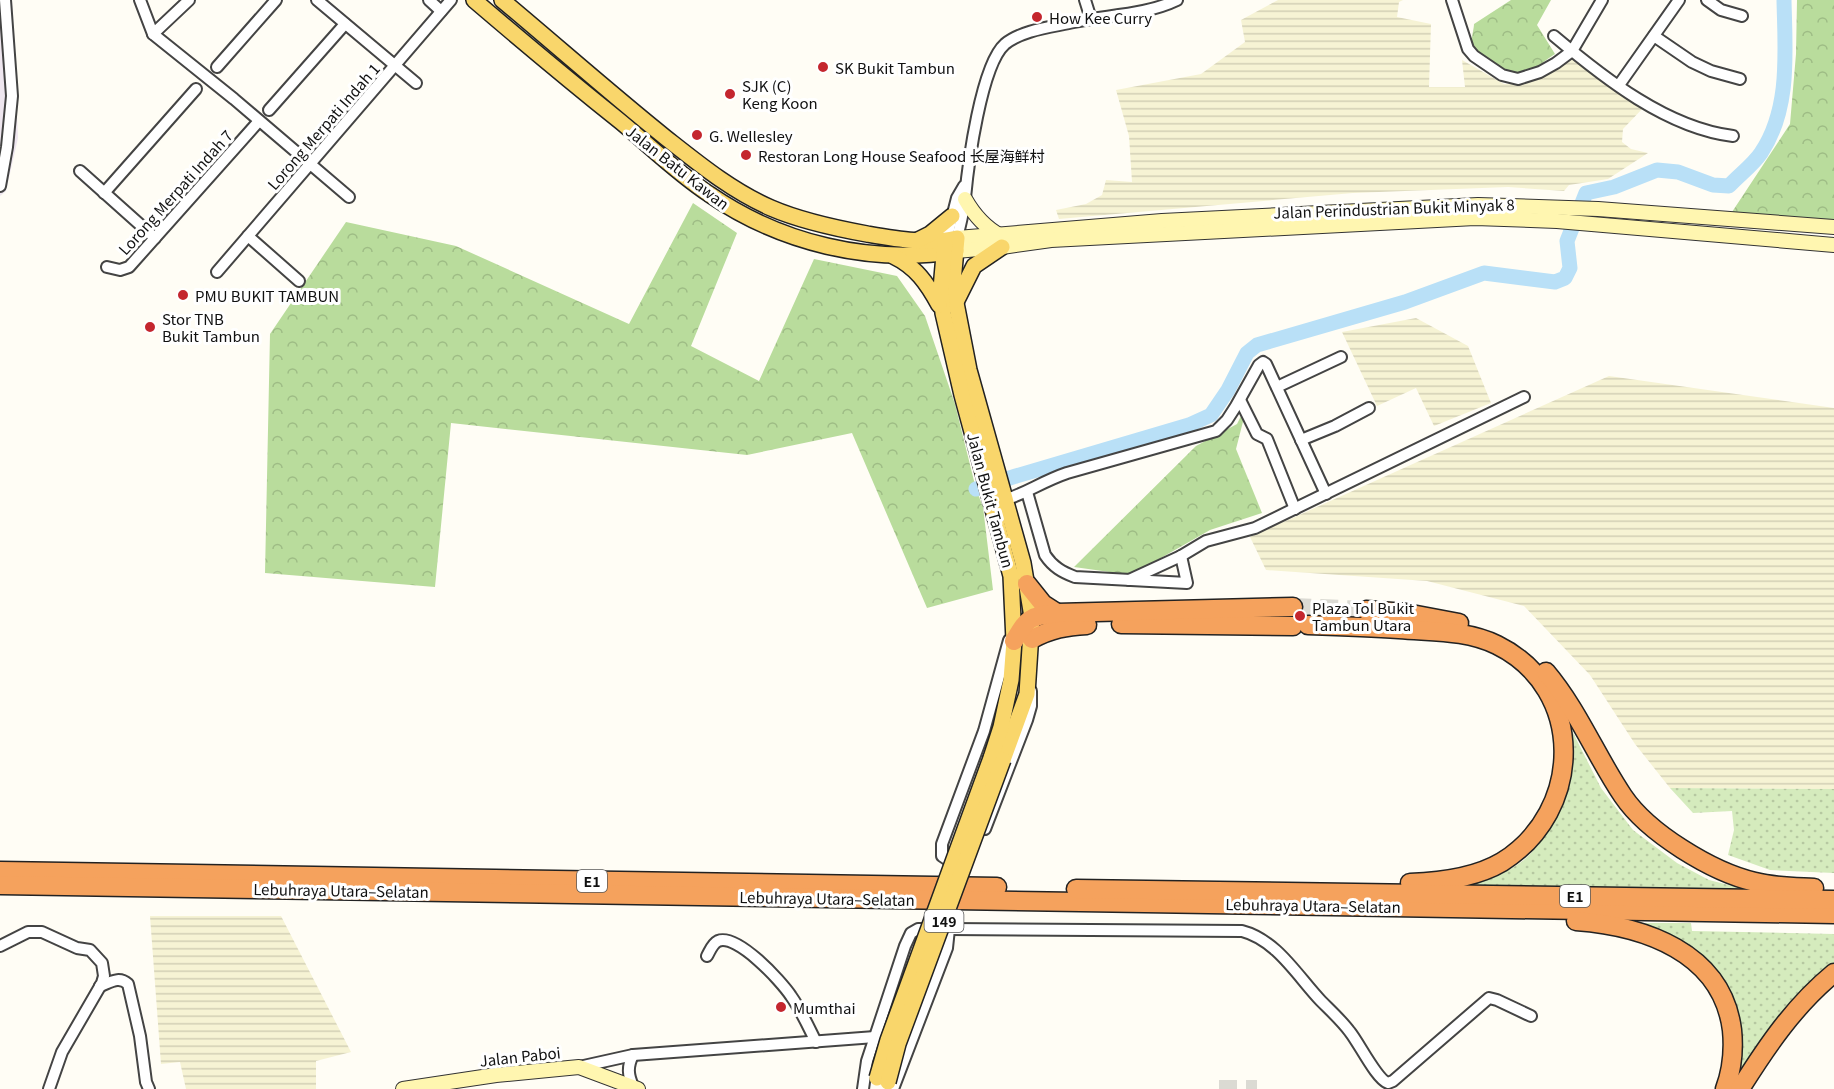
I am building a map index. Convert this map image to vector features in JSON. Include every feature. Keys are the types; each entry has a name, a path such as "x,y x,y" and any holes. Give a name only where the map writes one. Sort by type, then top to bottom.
{"highway":[{"path":"1027,584 1043,604 1058,614"},
{"path":"1293,607 1058,614 1032,617 1024,624 1020,635 1048,631 1063,626 1096,624 1300,626 1447,632 1473,636 1497,645 1526,665 1543,685 1559,717 1565,750 1560,787 1548,816 1522,846 1495,866 1461,878 1368,885 1316,892"},
{"path":"1366,610 1406,613 1469,624 1512,642 1530,655 1557,685 1625,798 1665,836 1696,858 1756,883 1834,889"},
{"name":"Lebuhraya Utara–Selatan","path":"0,871 1834,900"},
{"name":"Lebuhraya Utara–Selatan","path":"0,885 1834,914"},
{"path":"1460,907 1513,917 1616,925 1656,937 1677,948 1701,966 1724,1000 1730,1017 1733,1042 1731,1068 1725,1089"},
{"path":"1740,1089 1785,1022 1803,1000 1834,973"}],"main road":[{"name":"Jalan Batu Kawan","path":"474,0 675,168 733,210 817,245 856,252 888,254 951,246"},
{"name":"Jalan Batu Kawan","path":"502,0 610,93 714,176 745,195 769,208 810,222 875,235 951,246"},
{"path":"918,240 930,234 952,216"},
{"path":"888,254 906,262 949,308 974,266 1001,242"},
{"name":"Jalan Bukit Tambun","path":"884,1086 997,759 1025,703 1030,670 1020,635 998,498 969,370 949,308 953,282 951,246"},
{"name":"Jalan Bukit Tambun","path":"998,498 1023,563 1032,617"},
{"name":"Jalan Bukit Tambun","path":"997,759 1020,635"}],"street":[{"path":"0,186 12,96 6,0"},
{"path":"140,0 153,34 349,197"},
{"path":"153,34 189,0"},
{"path":"217,67 276,0"},
{"path":"316,0 416,83"},
{"path":"429,0 441,11"},
{"name":"Lorong Merpati Indah 1","path":"217,272 451,0"},
{"path":"1085,0 1092,18"},
{"name":"Jalan Bukit Tambun","path":"951,246 965,199 965,183 981,98 997,52 1017,37 1092,18 1155,8 1177,0"},
{"path":"1453,0 1468,49 1474,56 1502,75 1518,79 1540,72 1572,51 1602,0"},
{"path":"1619,85 1679,0"},
{"path":"1707,0 1721,10 1742,16"},
{"path":"269,110 345,24"},
{"path":"1554,36 1619,85 1660,112 1713,134 1733,136"},
{"path":"1653,36 1692,62 1711,71 1740,79"},
{"path":"104,193 196,89"},
{"name":"Lorong Merpati Indah 7","path":"107,267 120,270 129,267 259,121"},
{"path":"80,171 155,238"},
{"name":"Jalan Bukit Tambun","path":"951,246 952,216 957,198 965,183"},
{"path":"965,199 973,214 1001,242"},
{"name":"Jalan Perindustrian Bukit Minyak 8","path":"951,246 1559,214 1598,209 1834,227"},
{"name":"Jalan Perindustrian Bukit Minyak 8","path":"1559,214 1594,224 1834,245"},
{"path":"248,236 299,281"},
{"path":"1277,387 1341,357"},
{"path":"998,498 1027,492 1046,480 1067,473 1216,431 1227,420 1259,364 1263,362 1277,387 1326,494"},
{"path":"1129,580 1181,556 1206,541 1256,528 1524,397"},
{"path":"1240,400 1257,434 1267,439 1295,509"},
{"path":"1301,440 1335,426 1369,408"},
{"path":"1027,492 1045,555 1051,564 1075,577 1188,583 1181,556"},
{"path":"1020,635 942,844 942,856 952,864 962,867 974,858 1030,712 1030,670"},
{"path":"863,1089 867,1061 904,946 911,933 918,928 1242,931 1251,933 1286,961 1349,1030 1379,1077 1388,1083 1394,1082 1489,998 1531,1016"},
{"path":"884,1086 946,948 950,929"},
{"path":"0,946 28,932 42,932 77,948 90,950 102,963 104,976 100,986 62,1052 49,1089"},
{"path":"707,956 713,945 720,940 739,945 771,973 793,997 816,1042"},
{"path":"100,986 119,979 128,984 149,1089"},
{"path":"579,1067 633,1055 875,1037"},
{"path":"633,1055 628,1068 628,1076 635,1088"},
{"name":"Jalan Paboi","path":"403,1089 514,1073 579,1067 635,1088"}],"shaded area":[{"path":"0,0 12,0 18,138 6,191 0,196"},
{"path":"1278,0 1403,0 1399,2 1397,17 1431,24 1429,87 1465,87 1462,60 1504,84 1522,84 1571,59 1644,107 1623,129 1622,142 1631,149 1648,153 1608,179 1569,185 1564,191 1508,187 1353,193 1059,219 1056,210 1086,204 1102,195 1106,180 1132,182 1129,136 1116,90 1201,74 1245,42 1241,20"},
{"path":"1416,318 1468,346 1491,403 1434,426 1416,388 1377,406 1342,332"},
{"path":"1609,376 1834,408 1834,789 1670,788 1635,744 1590,675 1524,606 1427,581 1266,570 1250,537"},
{"path":"150,916 281,916 351,1052 316,1061 316,1089 186,1089 180,1062 161,1064"}],"green space":[{"path":"1511,0 1551,0 1537,25 1555,54 1527,72 1512,72 1495,66 1480,56 1472,43 1474,24"},
{"path":"1797,0 1834,0 1834,223 1732,212 1790,124 1796,54"},
{"path":"693,203 737,233 691,346 759,381 814,259 897,276 925,316 955,404 976,489 983,507 993,590 927,608 852,433 747,455 451,423 435,587 265,573 270,334 346,222 456,246 629,324"},
{"path":"1248,402 1236,449 1262,513 1210,530 1131,575 1074,567 1196,446 1237,424"},
{"path":"1560,707 1601,788 1633,830 1677,863 1709,880 1756,892 1459,887 1494,876 1519,864 1536,848 1554,822 1567,792 1573,761 1571,742"},
{"path":"1670,788 1834,789 1834,873 1770,870 1728,855 1734,830 1732,811 1693,813"},
{"path":"1628,923 1691,923 1692,931 1834,934 1834,969 1731,1089 1735,1065 1713,972"}],"waterway":[{"path":"976,489 1189,425 1211,415 1228,390 1247,353 1257,345 1405,302 1484,273 1555,282 1565,278 1570,268 1567,241 1586,193 1614,187 1657,170 1678,172 1713,185 1729,186 1761,153 1771,136 1777,117 1784,79 1784,0"}],"tunnel":[{"path":"1293,607 1366,610"},
{"path":"1219,1089 1257,1089"}],"place":[{"name":"How Kee Curry","path":"1037,17"},
{"name":"SK Bukit Tambun","path":"823,67"},
{"name":"SJK (C) Keng Koon","path":"730,94"},
{"name":"G. Wellesley","path":"697,135"},
{"name":"Restoran Long House Seafood 长屋海鲜村","path":"746,155"},
{"name":"PMU BUKIT TAMBUN","path":"183,295"},
{"name":"Stor TNB Bukit Tambun","path":"150,327"},
{"name":"Plaza Tol Bukit Tambun Utara","path":"1300,616"},
{"name":"Mumthai","path":"781,1007"}]}
